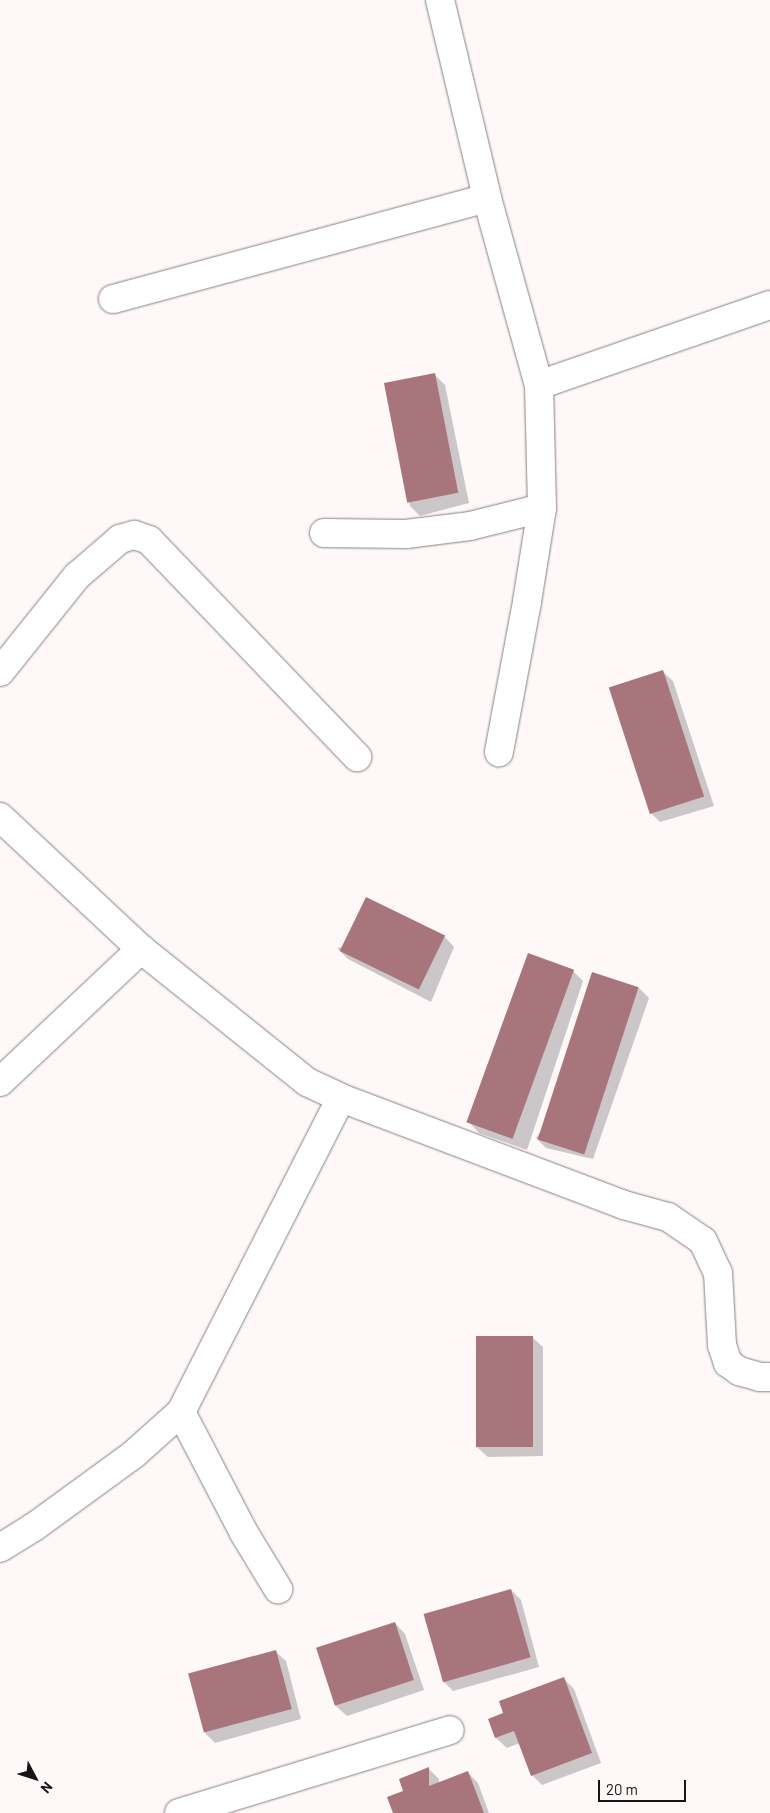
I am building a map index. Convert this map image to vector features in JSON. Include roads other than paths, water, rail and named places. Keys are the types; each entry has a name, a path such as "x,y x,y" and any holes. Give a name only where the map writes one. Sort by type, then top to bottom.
{"street":[{"path":"440,0 487,198 539,385 542,508 527,602 499,752"},
{"path":"113,299 487,198"},
{"path":"539,385 770,305"},
{"path":"324,533 406,534 470,526 542,508"},
{"path":"0,672 77,576 120,539 134,535 149,540 357,757"},
{"path":"0,817 141,949 307,1082 341,1098 624,1204 668,1217 703,1241 718,1273 722,1345 728,1363 739,1371 760,1377 770,1377"},
{"path":"0,1082 141,949"},
{"path":"0,1548 34,1527 134,1454 181,1412 341,1098"},
{"path":"181,1412 244,1533 278,1589"},
{"path":"179,1813 450,1730"}]}
